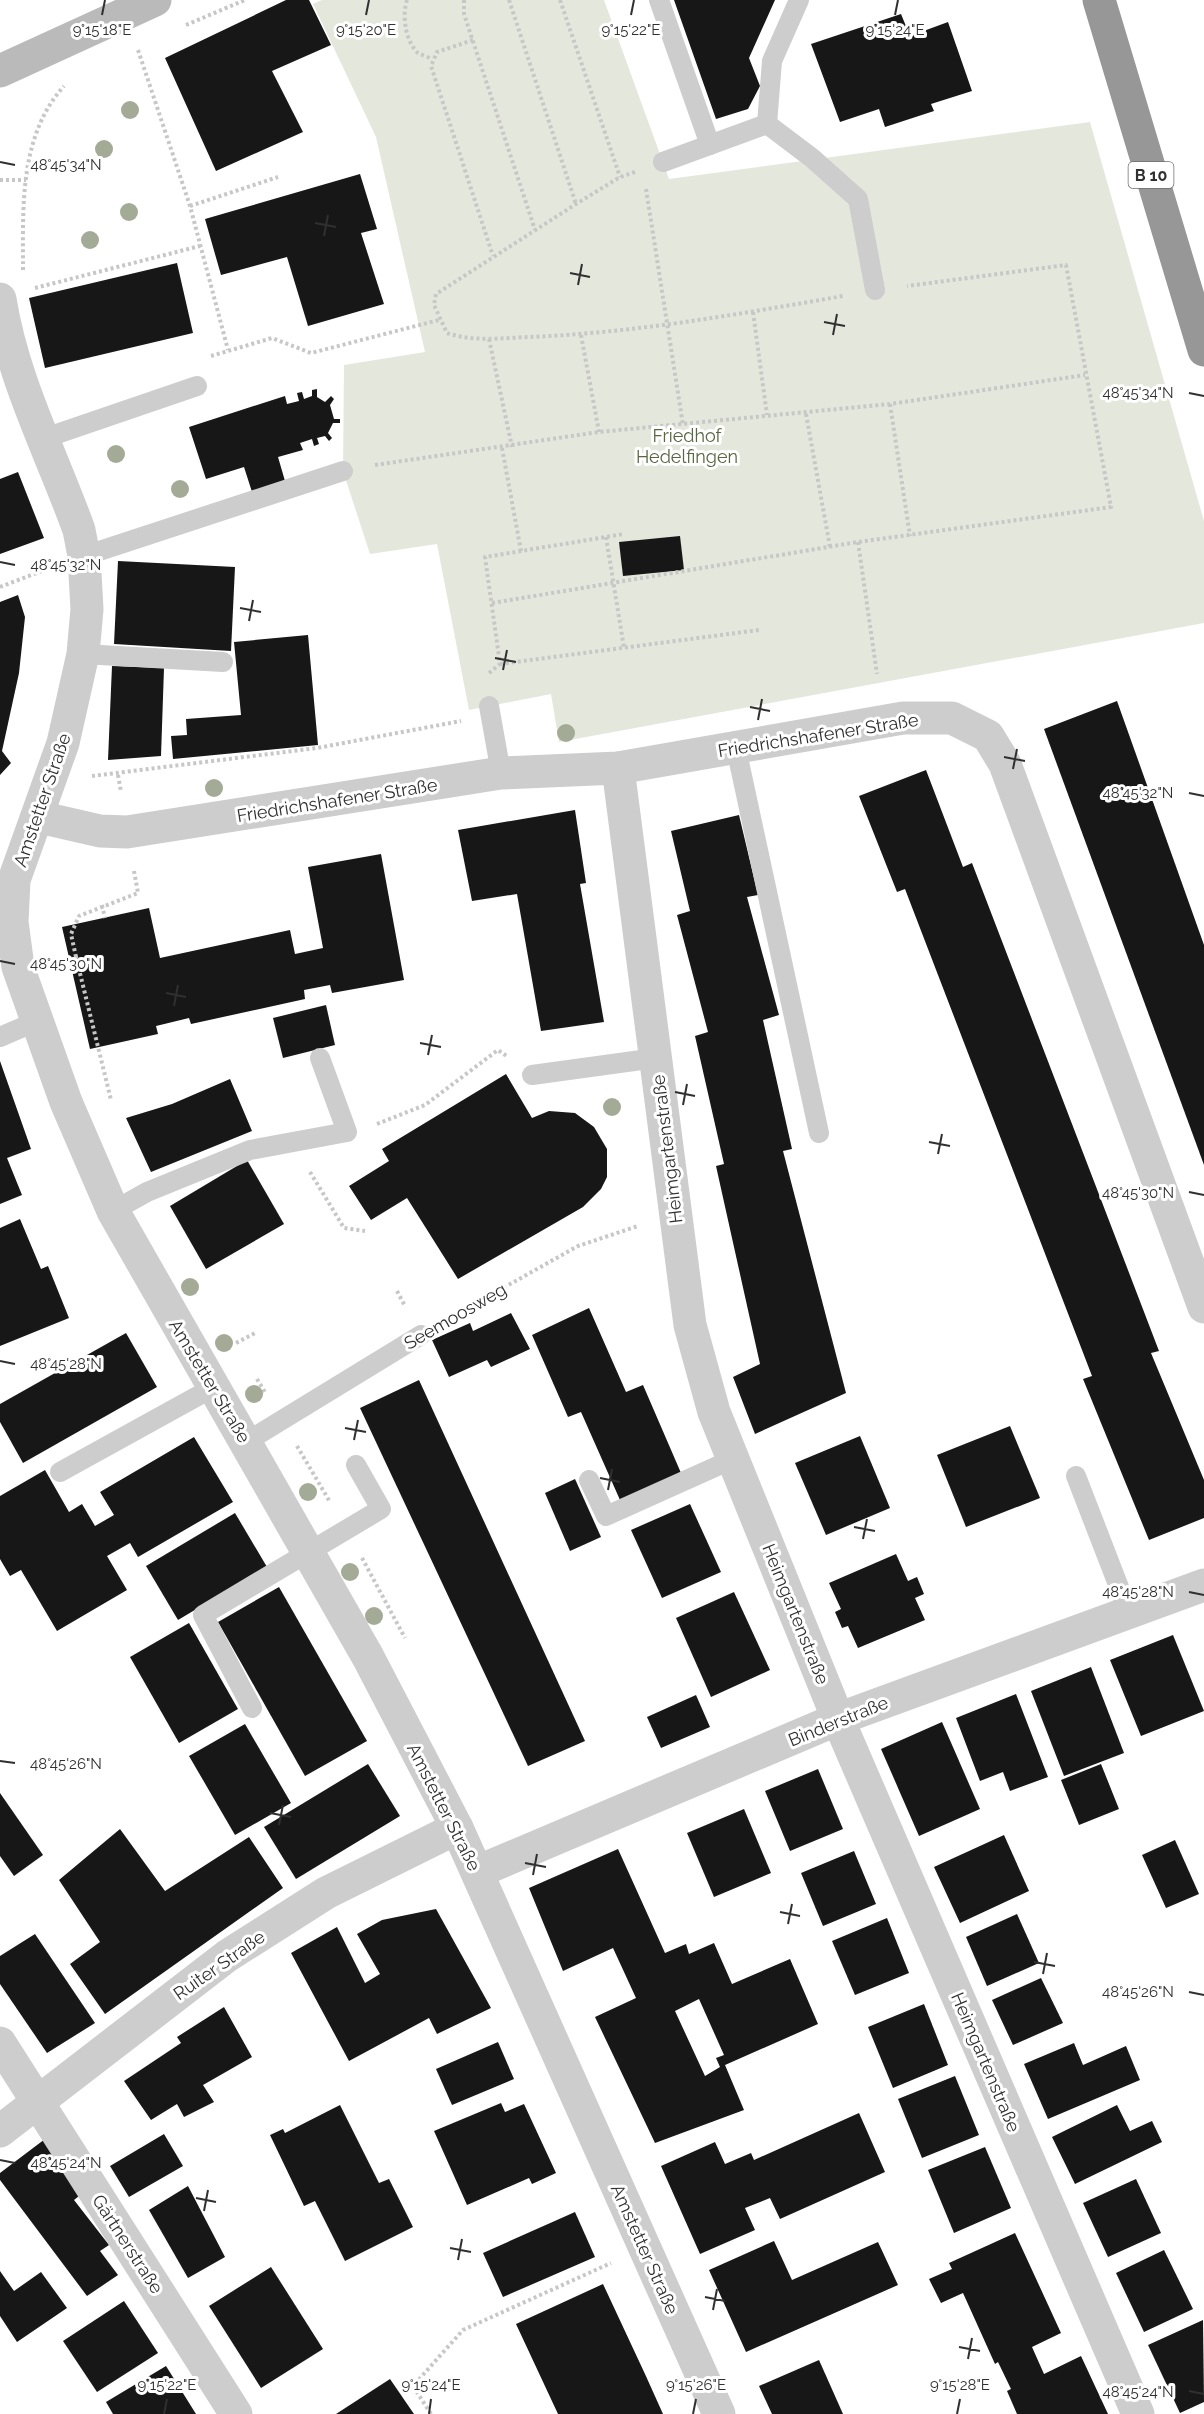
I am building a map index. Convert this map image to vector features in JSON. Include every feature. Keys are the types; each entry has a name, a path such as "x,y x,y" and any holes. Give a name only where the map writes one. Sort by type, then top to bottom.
{"highway":[{"name":"B 10","path":"1099,0 1204,350"}],"main road":[{"path":"0,71 155,0"}],"street":[{"name":"Amstetter Straße","path":"11,289 3,337 79,530 84,556 87,609 83,654 63,743 39,817 7,882 18,967 66,1102 113,1212 368,1657 457,1828 719,2414"},
{"name":"Friedrichshafener Straße","path":"39,817 100,831 128,832 501,773 618,768 903,718 952,718 988,736 1005,764 1204,1307"},
{"name":"Heimgartenstraße","path":"618,768 690,1325 714,1412 838,1719 1138,2414"},
{"name":"Binderstraße","path":"477,1872 838,1719 1204,1585"},
{"name":"Ruiter Straße","path":"0,2131 227,1956 326,1893 457,1828"},
{"name":"Gärtnerstraße","path":"0,2043 236,2414"}],"lane":[{"path":"659,0 710,145"},
{"path":"767,124 772,61 799,0"},
{"path":"663,162 767,124"},
{"path":"767,124 812,158 858,199 875,290"},
{"path":"42,439 197,386"},
{"path":"84,556 343,471"},
{"path":"83,654 223,662"},
{"path":"489,710 501,773"},
{"path":"736,748 819,1133"},
{"path":"0,1036 37,1021"},
{"path":"113,1212 147,1192 250,1150 347,1132 320,1058"},
{"path":"532,1075 656,1058"},
{"name":"Seemoosweg","path":"246,1442 421,1335"},
{"path":"60,1472 214,1386"},
{"path":"589,1480 606,1516 733,1460"},
{"path":"252,1708 203,1615 381,1509 356,1465"},
{"path":"1076,1476 1129,1612"}],"path":[{"path":"407,0 405,20 410,40 419,53 432,59"},
{"path":"464,0 464,14 534,230"},
{"path":"509,0 576,204"},
{"path":"560,0 620,177"},
{"path":"432,59 444,49 473,40"},
{"path":"137,46 190,206 228,350"},
{"path":"432,59 434,75 493,256"},
{"path":"11,289 33,138 48,104 73,81"},
{"path":"492,603 858,542 1111,507 1066,265 875,290 753,312 581,335 489,339 447,333 434,305 436,294 620,177 663,162"},
{"path":"643,169 665,324 683,425"},
{"path":"190,206 278,177"},
{"path":"0,180 26,180"},
{"path":"34,288 200,246"},
{"path":"753,312 767,415"},
{"path":"206,357 272,338 311,353 439,320"},
{"path":"581,335 599,432"},
{"path":"489,339 512,447"},
{"path":"343,471 599,432 767,415 806,414 1085,375"},
{"path":"890,404 910,536"},
{"path":"806,414 830,547"},
{"path":"502,448 521,551"},
{"path":"500,664 485,557 624,534"},
{"path":"606,537 624,648"},
{"path":"858,542 877,674"},
{"path":"0,586 84,556"},
{"path":"52,778 118,775 317,748 489,710 483,678 500,664 759,630"},
{"path":"102,905 105,918"},
{"path":"75,924 72,934 96,1047"},
{"path":"70,958 76,957"},
{"path":"347,1132 396,1118 425,1105 498,1050 532,1075"},
{"path":"292,1143 344,1228 365,1231"},
{"name":"Seemoosweg","path":"421,1335 578,1246 675,1214"},
{"path":"236,1343 257,1332"},
{"path":"431,2414 413,2386 463,2330 645,2248"}],"green space":[{"name":"Friedhof Hedelfingen","path":"322,0 604,0 669,179 1090,122 1204,521 1204,623 559,742 551,694 469,710 437,544 370,554 343,471 344,365 425,352 376,137 313,4"}],"building":[{"path":"286,0 309,0 331,45 272,71 303,132 216,171 165,58"},
{"path":"674,0 775,0 749,58 760,86 748,109 716,119"},
{"path":"901,14 910,36 948,22 972,91 931,104 934,111 885,127 879,109 840,122 811,44"},
{"path":"360,174 377,229 361,233 384,304 308,326 287,257 221,275 205,219"},
{"path":"177,263 193,333 45,368 29,298"},
{"path":"317,389 317,397 325,402 331,396 334,399 330,405 334,419 340,419 340,423 333,423 328,433 332,438 329,441 325,436 317,438 319,444 314,446 312,439 300,443 303,450 278,457 285,481 252,492 244,467 206,479 189,427 285,396 287,404 299,401 297,393 302,392 304,399 312,396 312,390"},
{"path":"18,472 44,538 0,554 0,479"},
{"path":"680,536 684,570 623,576 619,542"},
{"path":"118,561 235,567 231,651 114,644"},
{"path":"18,595 25,617 19,673 2,751 11,763 0,775 0,602"},
{"path":"308,635 318,745 173,759 171,736 187,735 186,719 241,715 234,642"},
{"path":"112,666 164,668 161,756 108,760"},
{"path":"1117,701 1204,945 1204,1165 1044,729"},
{"path":"926,770 963,867 972,863 1159,1351 1151,1353 1204,1480 1204,1518 1149,1540 1083,1379 1092,1376 905,889 897,892 859,796"},
{"path":"575,810 586,883 580,884 604,1022 541,1031 517,894 472,901 458,830"},
{"path":"739,815 758,895 747,897 779,1015 763,1020 792,1149 783,1151 846,1393 755,1434 733,1377 760,1364 716,1166 724,1164 695,1036 708,1032 677,915 690,911 671,831"},
{"path":"381,854 404,980 332,993 330,985 304,990 305,999 191,1024 189,1018 156,1026 158,1034 90,1049 62,927 149,908 160,958 290,930 295,954 323,948 308,867"},
{"path":"326,1005 335,1045 283,1058 273,1018"},
{"path":"0,1061 31,1149 7,1158 22,1195 0,1204"},
{"path":"506,1074 532,1118 549,1111 575,1113 594,1127 607,1149 607,1177 601,1189 583,1207 458,1279 407,1198 371,1220 349,1186 389,1161 382,1149"},
{"path":"230,1079 252,1131 151,1172 126,1118 172,1104"},
{"path":"247,1160 284,1224 206,1269 170,1206"},
{"path":"20,1219 41,1269 48,1266 69,1318 0,1346 0,1228"},
{"path":"589,1308 626,1392 643,1385 681,1473 620,1500 581,1412 568,1417 532,1335"},
{"path":"511,1313 530,1349 491,1367 487,1360 449,1377 432,1340 470,1323 473,1331"},
{"path":"126,1333 157,1387 23,1463 0,1422 0,1404"},
{"path":"419,1380 585,1741 528,1766 360,1408"},
{"path":"1010,1426 1040,1498 966,1527 937,1455"},
{"path":"860,1436 890,1508 826,1535 795,1463"},
{"path":"194,1437 233,1502 138,1557 130,1543 107,1556 127,1590 57,1631 21,1570 10,1576 0,1559 0,1496 45,1470 69,1512 82,1504 95,1526 114,1515 100,1492"},
{"path":"575,1479 601,1537 570,1551 545,1493"},
{"path":"690,1504 721,1572 662,1598 631,1530"},
{"path":"235,1513 267,1567 178,1620 146,1566"},
{"path":"896,1554 908,1581 917,1577 924,1594 915,1598 925,1620 858,1648 848,1626 842,1628 835,1612 841,1609 829,1583"},
{"path":"279,1587 367,1741 305,1776 218,1622"},
{"path":"734,1592 770,1670 711,1697 676,1618"},
{"path":"189,1623 238,1709 179,1743 130,1657"},
{"path":"1173,1635 1204,1711 1141,1736 1110,1660"},
{"path":"1091,1667 1124,1753 1064,1776 1031,1691"},
{"path":"1016,1694 1048,1777 1010,1791 1003,1772 980,1781 956,1718"},
{"path":"696,1695 710,1727 661,1748 647,1717"},
{"path":"942,1722 980,1809 919,1836 881,1749"},
{"path":"245,1724 291,1803 235,1835 189,1756"},
{"path":"368,1764 400,1816 296,1879 264,1827"},
{"path":"1101,1764 1119,1809 1079,1825 1061,1780"},
{"path":"818,1769 843,1829 790,1851 765,1791"},
{"path":"0,1793 43,1855 14,1876 0,1856"},
{"path":"744,1809 771,1873 714,1897 687,1833"},
{"path":"120,1829 165,1891 249,1837 283,1888 105,2014 70,1964 100,1942 59,1880"},
{"path":"1004,1835 1029,1891 960,1923 934,1867"},
{"path":"1175,1840 1199,1894 1166,1908 1142,1855"},
{"path":"618,1849 665,1953 686,1944 689,1954 714,1943 732,1984 790,1959 818,2024 725,2065 744,2110 655,2143 595,2017 636,1998 613,1948 563,1971 529,1888","holes":["699,1999 724,2055 716,2058 720,2067 705,2076 675,2011"]},
{"path":"854,1851 876,1904 823,1926 801,1873"},
{"path":"436,1909 491,2008 437,2034 429,2018 349,2061 291,1953 337,1927 365,1983 380,1974 357,1934 382,1920"},
{"path":"1017,1914 1039,1963 987,1986 966,1937"},
{"path":"887,1918 909,1973 855,1995 832,1941"},
{"path":"35,1934 95,2023 47,2053 0,1984 0,1956"},
{"path":"1041,1978 1063,2023 1013,2045 992,2000"},
{"path":"924,2004 948,2065 893,2088 868,2027"},
{"path":"224,2007 252,2057 203,2085 214,2102 184,2117 177,2104 151,2120 124,2081 181,2043 177,2037"},
{"path":"498,2042 514,2079 452,2105 436,2069"},
{"path":"1074,2043 1083,2065 1126,2046 1140,2080 1048,2119 1024,2064"},
{"path":"955,2076 979,2135 922,2158 898,2099"},
{"path":"501,2103 505,2112 524,2104 556,2173 532,2184 529,2178 467,2205 434,2131"},
{"path":"340,2105 379,2183 389,2179 413,2227 345,2261 315,2201 304,2206 270,2135 283,2129 285,2133"},
{"path":"1117,2105 1130,2131 1152,2121 1162,2142 1075,2184 1052,2137"},
{"path":"859,2113 885,2172 780,2219 770,2198 745,2208 755,2230 700,2254 661,2166 715,2142 725,2164 751,2153 754,2160"},
{"path":"164,2134 183,2166 129,2197 110,2166"},
{"path":"45,2139 84,2192 74,2200 109,2245 100,2251 118,2275 87,2296 0,2180 0,2173"},
{"path":"985,2147 1011,2208 954,2233 928,2170"},
{"path":"1136,2179 1161,2233 1108,2257 1083,2203"},
{"path":"188,2186 225,2257 188,2278 149,2210"},
{"path":"575,2212 595,2257 503,2297 483,2253"},
{"path":"1015,2233 1061,2333 1032,2347 1044,2374 1081,2356 1108,2414 1017,2414 1007,2391 1011,2389 998,2362 995,2364 963,2293 941,2303 929,2279 952,2269 949,2263"},
{"path":"774,2241 792,2280 878,2242 898,2285 746,2352 709,2270"},
{"path":"1164,2250 1193,2309 1144,2332 1116,2273"},
{"path":"271,2267 323,2349 261,2388 209,2306"},
{"path":"0,2271 14,2291 41,2272 67,2308 17,2342 0,2316"},
{"path":"603,2284 663,2414 558,2414 516,2324"},
{"path":"124,2301 158,2353 97,2392 63,2341"},
{"path":"1203,2320 1204,2402 1180,2413 1148,2345"},
{"path":"819,2360 843,2414 772,2414 759,2386"},
{"path":"166,2366 196,2414 113,2414 106,2402"},
{"path":"390,2379 414,2414 336,2414"}]}
